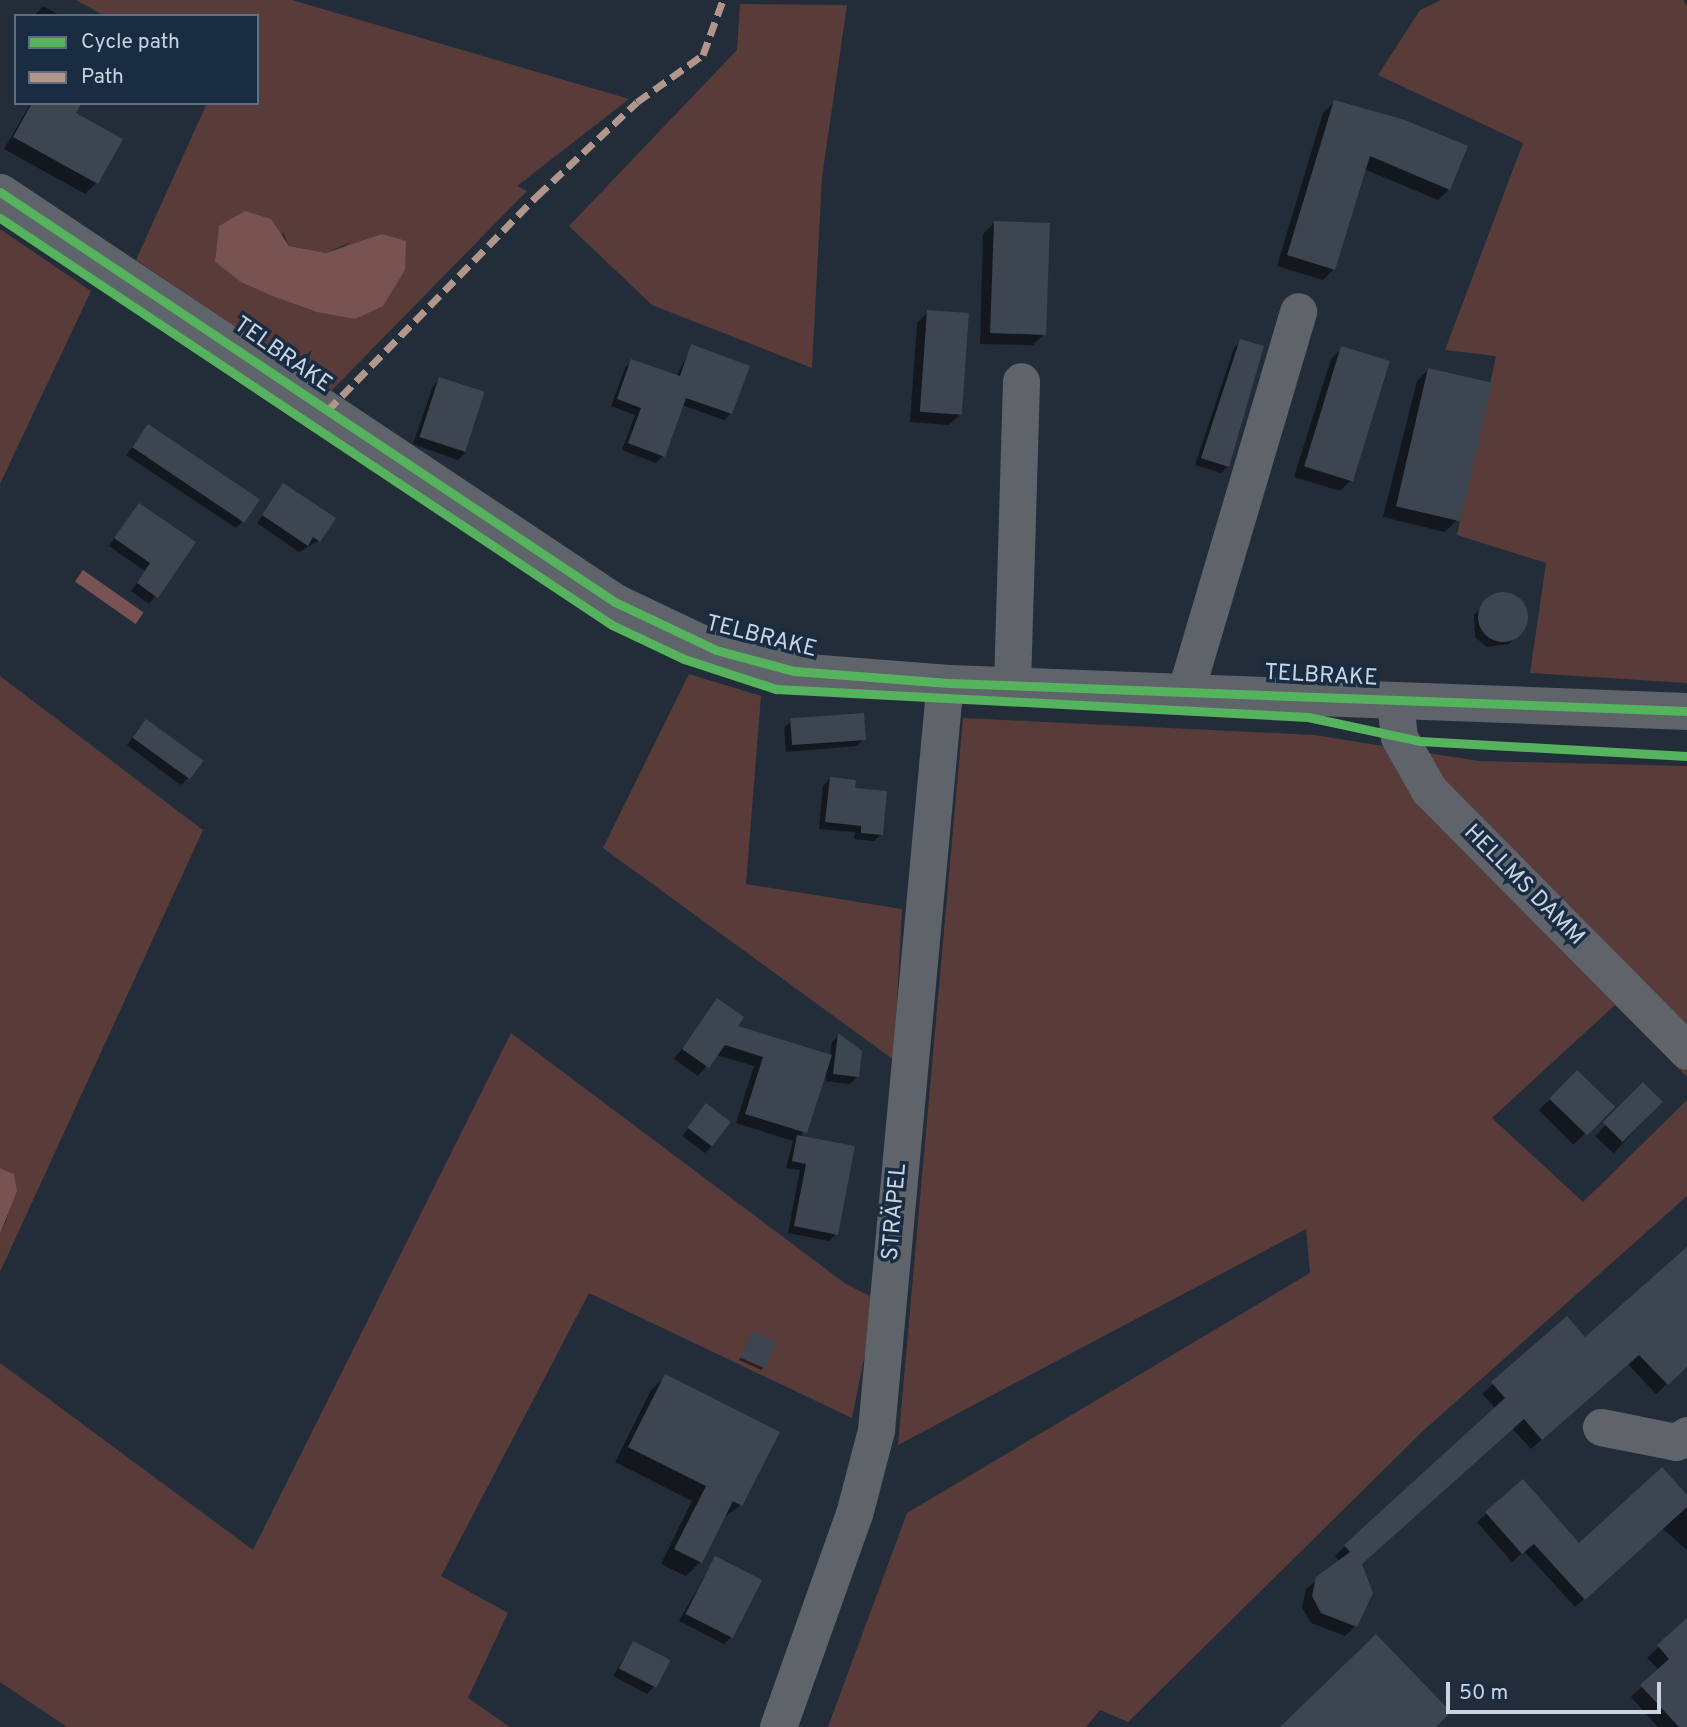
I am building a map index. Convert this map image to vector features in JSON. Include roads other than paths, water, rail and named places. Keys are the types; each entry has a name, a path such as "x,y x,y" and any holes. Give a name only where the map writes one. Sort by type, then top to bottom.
{"street":[{"name":"TELBRAKE","path":"0,192 615,602 664,629 716,650 794,671 949,683 1687,711"},
{"path":"1186,690 1298,311"},
{"path":"1012,685 1021,381"},
{"name":"STRÄPEL","path":"778,1727 853,1514 876,1430 942,715 949,683"},
{"name":"HELLMS DAMM","path":"1395,700 1399,737 1429,790 1687,1051"},
{"path":"1601,1427 1676,1442 1687,1435"}]}
